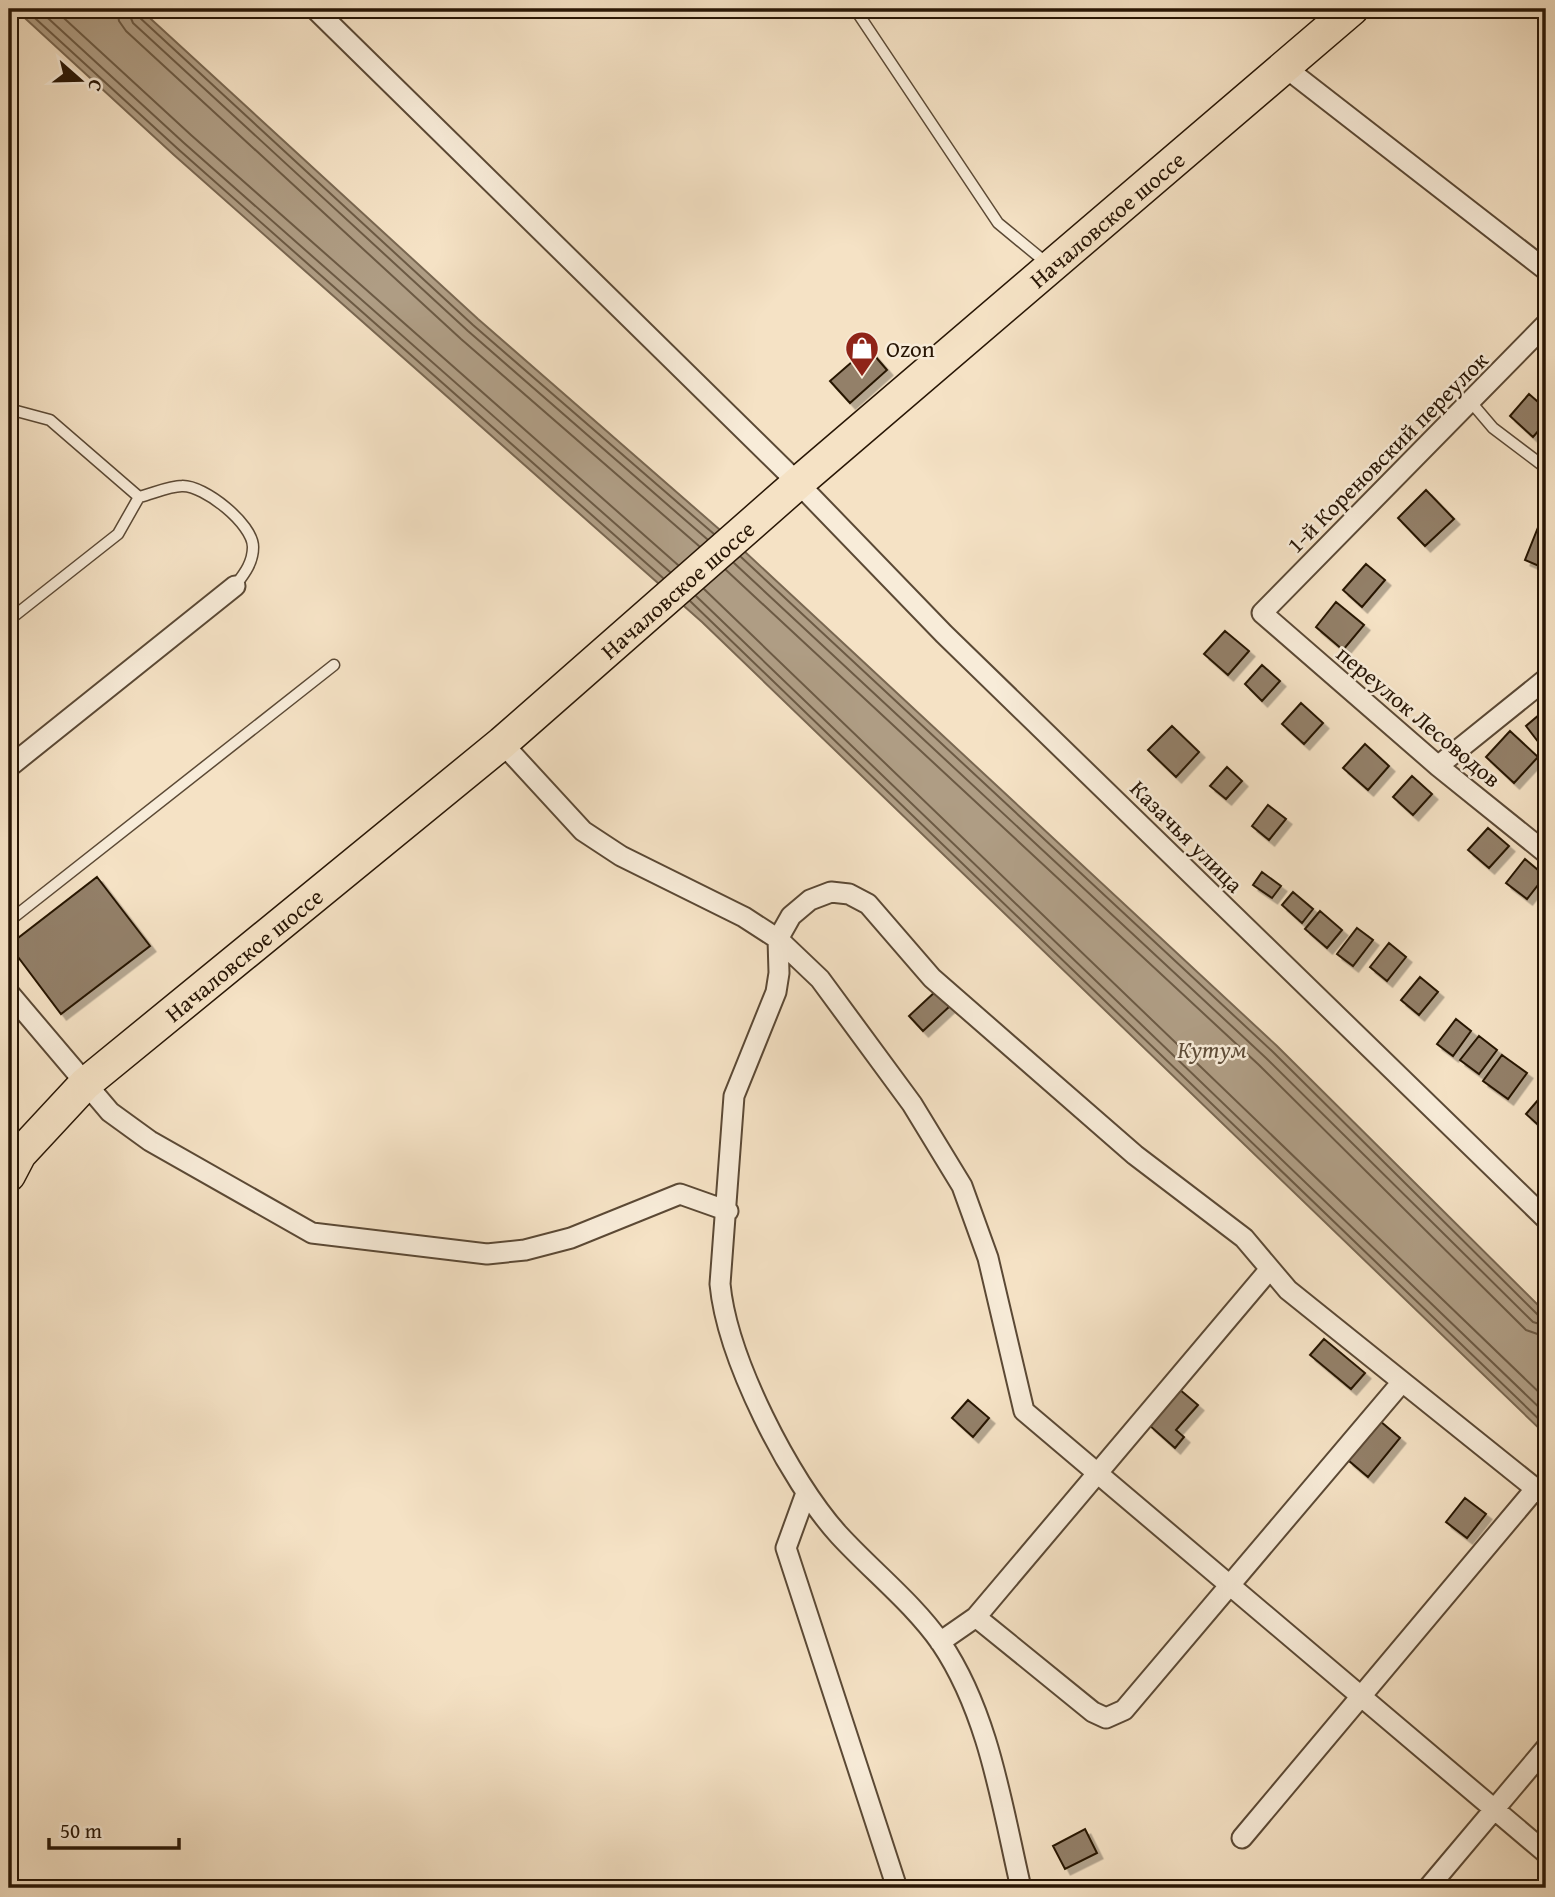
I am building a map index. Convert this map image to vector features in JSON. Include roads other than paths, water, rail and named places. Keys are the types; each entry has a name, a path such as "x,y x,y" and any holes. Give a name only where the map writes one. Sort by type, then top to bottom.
{"main road":[{"name":"Началовское шоссе","path":"9,1175 20,1154 85,1084 502,743 798,483 1352,9"}],"street":[{"name":"Казачья улица","path":"316,9 798,483 944,634 1546,1219"},
{"path":"1286,68 1546,270"},
{"name":"1-й Кореновский переулок","path":"1262,613 1546,324"},
{"path":"9,767 235,586"},
{"name":"переулок Лесоводов","path":"1262,613 1438,766 1546,853"},
{"path":"1438,766 1546,680"},
{"path":"502,743 583,831 621,856 744,917 778,939 820,979 912,1104 962,1186 988,1258 1024,1411 1546,1853"},
{"path":"1021,1888 988,1748 965,1683 940,1642 838,1534 806,1493 748,1384 723,1313 720,1284 734,1096 776,992 779,973 778,939 791,916 810,900 831,892 849,894 868,904 932,978 1135,1155 1244,1238 1288,1290 1541,1492 1242,1838"},
{"path":"9,993 110,1112 150,1141 312,1233 487,1254 525,1250 571,1238 680,1194 727,1211"},
{"path":"940,1642 976,1617 1270,1269"},
{"path":"976,1617 1093,1712 1106,1718 1124,1710 1402,1382"},
{"path":"806,1493 786,1548 897,1888"},
{"path":"1428,1888 1546,1748"}],"lane":[{"path":"855,9 998,223 1052,267"},
{"path":"1471,401 1493,428 1546,468"},
{"path":"9,409 50,420 139,498"},
{"path":"9,620 118,534 139,498 183,485 211,498 240,519 253,545 250,566 235,586"},
{"path":"9,921 334,665"}],"water":[{"name":"Кутум","path":"15,9 140,9 478,319 743,550 1277,1046 1546,1313 1546,1435 702,622 174,155"}],"place":[{"name":"Ozon","path":"862,378"}]}
